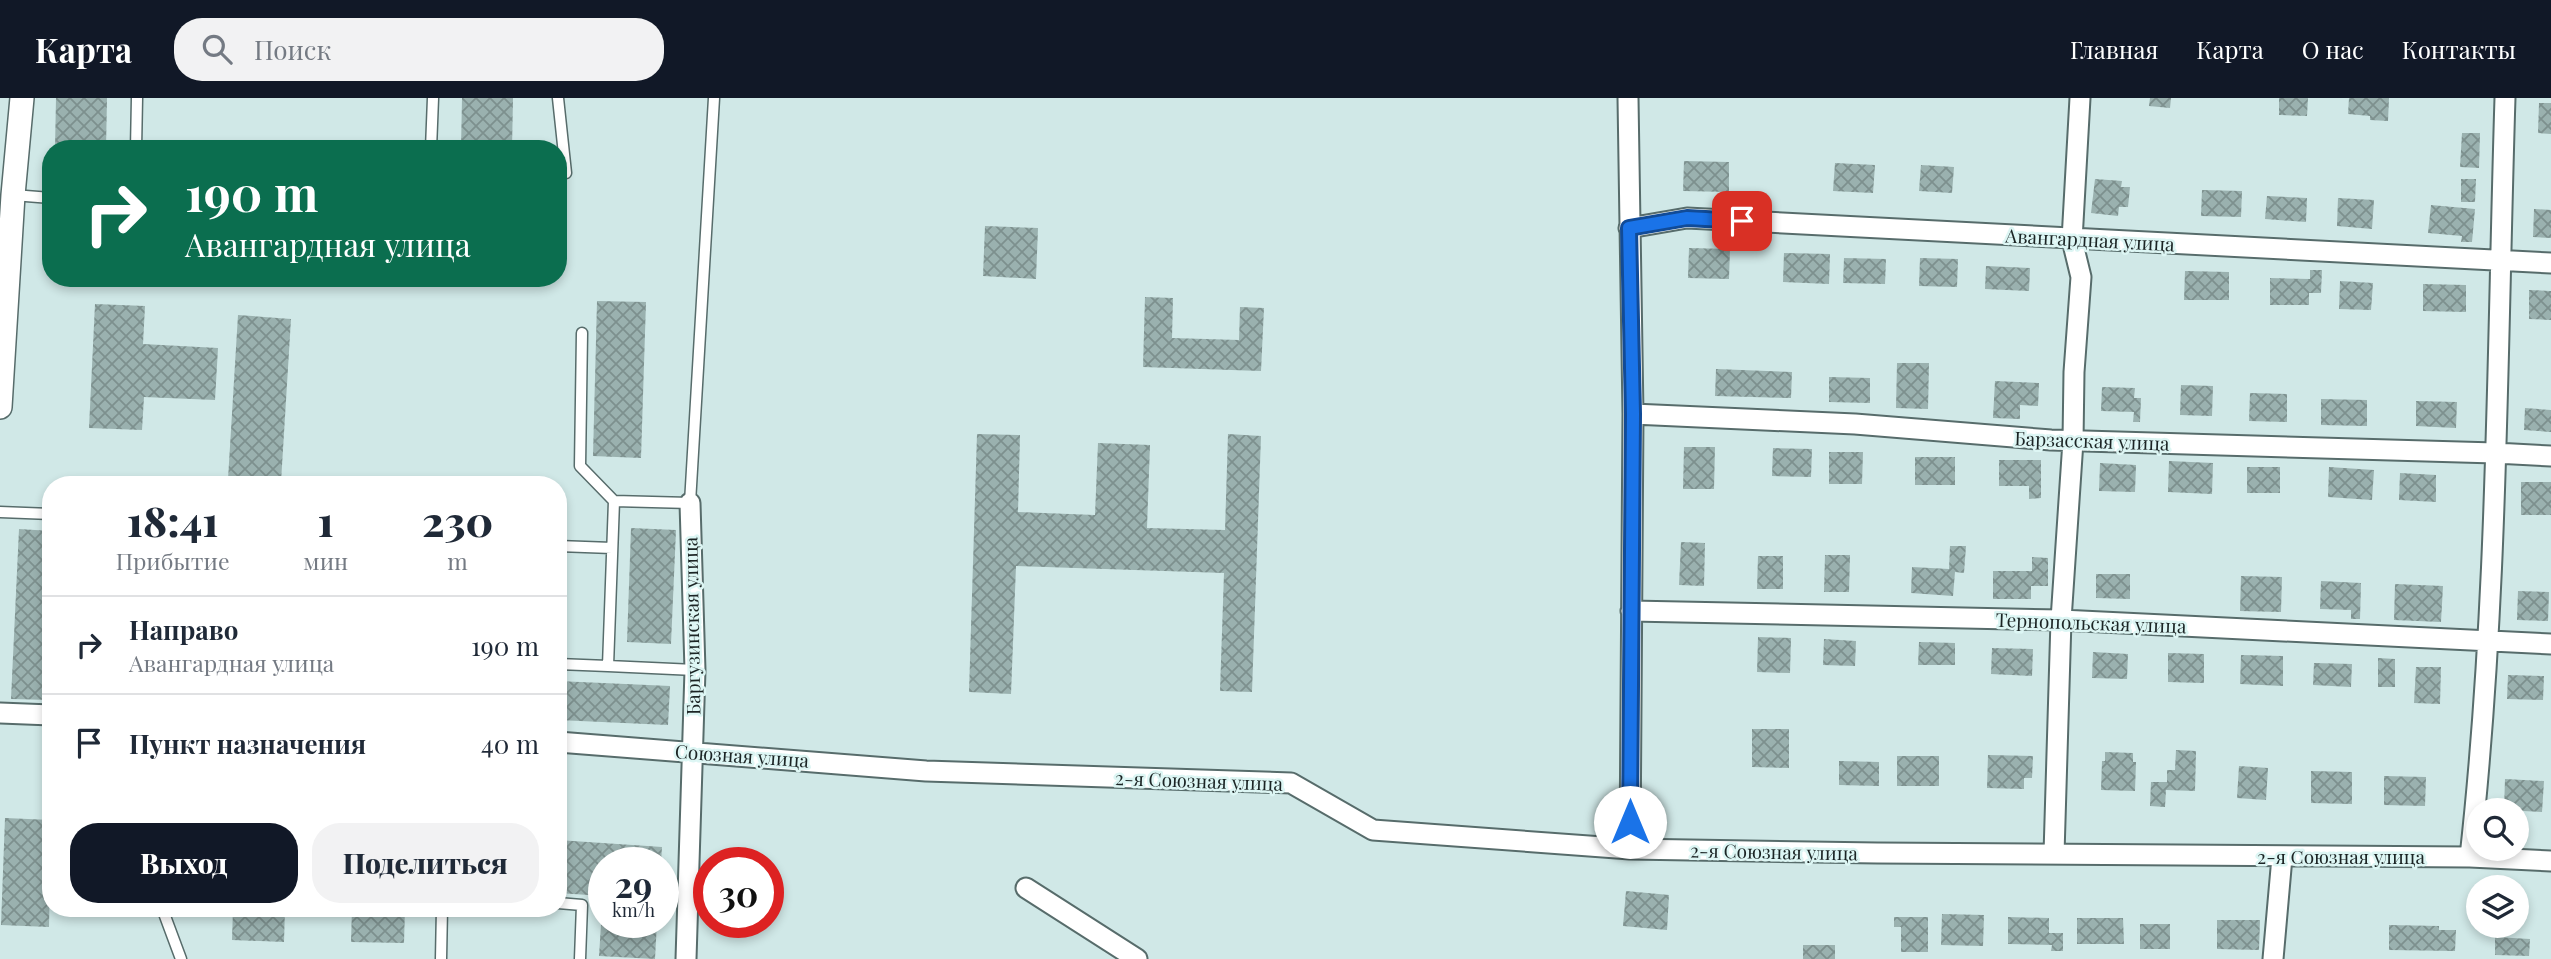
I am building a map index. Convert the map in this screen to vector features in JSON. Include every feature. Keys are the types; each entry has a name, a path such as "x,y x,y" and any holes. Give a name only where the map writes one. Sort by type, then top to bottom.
{"street":[{"path":"0,407 22,98"},
{"path":"1628,98 1633,414 1629,849"},
{"path":"2054,854 2061,620 2081,277 2072,240 2080,98"},
{"path":"2476,798 2482,748 2496,453 2505,98"},
{"name":"Авангардная улица","path":"1629,228 1687,218 2551,263"},
{"name":"Барзасская улица","path":"1633,414 1855,424 2073,441 2551,456"},
{"name":"Баргузинская улица","path":"686,959 695,670 690,503"},
{"name":"Тернопольская улица","path":"1631,611 2061,620 2551,643"},
{"path":"0,713 42,715"},
{"name":"Союзная улица","path":"567,744 926,771"},
{"name":"2-я Союзная улица","path":"926,771 1291,783 1373,830 1629,849 2466,857"},
{"path":"2273,959 2282,857"},
{"name":"2-я Союзная улица","path":"2529,860 2551,861"},
{"path":"1026,888 1137,959"}],"lane":[{"path":"136,140 137,98"},
{"path":"431,140 433,98"},
{"path":"558,98 562,140"},
{"path":"582,333 580,466 614,501 690,503 714,98"},
{"path":"13,195 42,197"},
{"path":"608,666 614,501"},
{"path":"0,512 42,514"},
{"path":"567,546 612,548"},
{"path":"567,664 695,670"},
{"path":"567,904 582,905 580,959"},
{"path":"165,917 181,959"},
{"path":"441,959 442,917"}],"building":[{"path":"56,98 107,98 106,140 55,140"},
{"path":"462,98 513,98 512,140 461,140"},
{"path":"2150,98 2171,98 2170,108 2149,106"},
{"path":"2279,98 2308,98 2307,116 2279,115"},
{"path":"2349,98 2389,98 2388,121 2370,120 2370,116 2348,114"},
{"path":"2539,103 2551,103 2551,134 2538,133"},
{"path":"2462,133 2480,133 2479,168 2460,167"},
{"path":"1684,161 1729,162 1729,192 1683,191"},
{"path":"1835,163 1875,165 1873,193 1833,191"},
{"path":"1921,165 1954,167 1952,193 1919,191"},
{"path":"2095,179 2122,181 2121,187 2130,187 2128,207 2119,207 2118,216 2091,213"},
{"path":"2461,179 2476,179 2475,202 2461,202"},
{"path":"2202,190 2242,191 2241,217 2201,216"},
{"path":"2267,196 2307,198 2306,222 2265,219"},
{"path":"2338,198 2374,200 2372,229 2337,226"},
{"path":"2431,205 2475,209 2472,242 2461,242 2462,236 2428,233"},
{"path":"2534,209 2551,210 2551,238 2533,237"},
{"path":"985,226 1038,228 1036,279 983,276"},
{"path":"1689,248 1730,249 1729,279 1688,278"},
{"path":"1784,253 1830,254 1829,284 1783,282"},
{"path":"1844,258 1886,259 1885,284 1843,283"},
{"path":"1920,258 1958,259 1957,287 1919,286"},
{"path":"1986,266 2030,268 2029,291 1985,289"},
{"path":"2310,270 2322,270 2321,293 2309,293 2309,305 2270,305 2270,278 2310,279"},
{"path":"2185,271 2229,272 2229,300 2184,300"},
{"path":"2340,281 2373,283 2371,310 2339,309"},
{"path":"2423,284 2466,285 2466,312 2423,311"},
{"path":"2529,290 2551,291 2551,320 2529,319"},
{"path":"1145,297 1173,298 1172,338 1239,340 1240,307 1264,308 1261,371 1143,367"},
{"path":"597,301 646,302 641,458 593,456"},
{"path":"95,304 145,306 143,344 218,348 215,400 144,397 142,430 89,428"},
{"path":"238,315 291,319 281,476 228,476"},
{"path":"1897,363 1929,363 1928,409 1896,408"},
{"path":"1716,369 1792,372 1791,398 1715,396"},
{"path":"1829,377 1870,378 1870,403 1829,402"},
{"path":"1995,381 2039,383 2038,406 2020,405 2020,419 1993,418"},
{"path":"2181,385 2213,386 2212,416 2180,415"},
{"path":"2102,387 2135,388 2134,398 2141,398 2140,422 2133,422 2134,412 2101,411"},
{"path":"2250,393 2287,394 2287,422 2249,421"},
{"path":"2321,399 2367,400 2367,426 2321,425"},
{"path":"2416,401 2457,402 2456,428 2416,426"},
{"path":"2525,408 2551,410 2551,432 2524,430"},
{"path":"977,434 1020,435 1018,512 1095,515 1098,443 1150,445 1147,528 1225,530 1228,434 1261,436 1252,692 1220,691 1224,573 1016,566 1011,694 969,692"},
{"path":"1684,447 1715,447 1714,489 1683,489"},
{"path":"1773,448 1812,449 1811,477 1772,476"},
{"path":"1829,452 1863,452 1862,484 1829,484"},
{"path":"1915,457 1955,457 1955,485 1915,485"},
{"path":"1999,460 2041,460 2041,498 2029,499 2029,486 1999,486"},
{"path":"2169,461 2213,463 2212,494 2168,492"},
{"path":"2100,463 2136,465 2135,492 2099,491"},
{"path":"2247,467 2280,467 2280,493 2247,493"},
{"path":"2329,467 2374,470 2372,500 2328,497"},
{"path":"2400,473 2436,475 2436,502 2399,500"},
{"path":"2521,482 2551,482 2551,515 2521,515"},
{"path":"631,528 676,530 671,644 627,642"},
{"path":"19,529 42,530 42,700 11,699"},
{"path":"1681,542 1705,543 1704,586 1679,585"},
{"path":"1950,546 1966,546 1964,573 1955,572 1953,596 1911,593 1912,567 1949,569"},
{"path":"1825,555 1850,555 1849,592 1824,592"},
{"path":"1758,556 1783,556 1783,589 1757,589"},
{"path":"2032,557 2048,558 2048,586 2031,586 2031,599 1993,599 1993,571 2032,571"},
{"path":"2096,574 2130,574 2130,599 2096,598"},
{"path":"2241,576 2282,577 2281,612 2240,611"},
{"path":"2321,581 2361,583 2360,619 2351,619 2351,610 2320,609"},
{"path":"2395,584 2443,586 2441,622 2394,620"},
{"path":"2518,591 2549,592 2548,621 2517,620"},
{"path":"1758,637 1791,638 1790,673 1757,672"},
{"path":"1824,639 1856,641 1855,666 1823,665"},
{"path":"1919,642 1955,643 1955,665 1918,665"},
{"path":"1992,648 2033,649 2032,676 1991,674"},
{"path":"2093,652 2128,654 2127,679 2092,678"},
{"path":"2168,653 2204,654 2204,683 2168,682"},
{"path":"2241,655 2283,656 2283,686 2240,684"},
{"path":"2378,658 2395,659 2395,687 2378,687"},
{"path":"2314,663 2352,664 2351,687 2313,685"},
{"path":"2416,667 2441,667 2440,704 2414,703"},
{"path":"2508,675 2544,676 2543,700 2507,699"},
{"path":"567,681 670,686 668,725 567,720"},
{"path":"1752,729 1789,729 1789,768 1752,767"},
{"path":"2176,750 2196,751 2195,791 2166,790 2165,807 2150,806 2151,782 2167,782 2167,770 2175,770"},
{"path":"2105,752 2133,753 2133,762 2136,762 2135,791 2101,790"},
{"path":"1988,755 2033,756 2032,778 2024,778 2024,789 1987,788"},
{"path":"1897,756 1939,756 1939,786 1897,786"},
{"path":"1839,761 1879,762 1879,786 1839,785"},
{"path":"2239,766 2268,768 2266,800 2237,798"},
{"path":"2311,771 2352,772 2352,804 2311,803"},
{"path":"2384,776 2426,777 2425,806 2384,805"},
{"path":"2505,779 2544,781 2542,812 2529,811 2529,798 2504,798"},
{"path":"5,818 42,820 42,917 49,917 49,927 1,925"},
{"path":"567,841 662,847 588,847 588,895 567,894"},
{"path":"1626,891 1669,895 1667,930 1623,926"},
{"path":"1942,914 1984,915 1983,946 1941,945"},
{"path":"233,917 285,917 284,942 232,940"},
{"path":"352,917 405,917 404,943 351,942"},
{"path":"1894,917 1928,917 1928,952 1901,952 1901,927 1894,927"},
{"path":"2008,917 2049,918 2049,933 2063,933 2063,951 2051,951 2052,945 2008,944"},
{"path":"2077,918 2123,918 2124,944 2077,944"},
{"path":"2217,920 2260,920 2259,950 2217,949"},
{"path":"2140,924 2170,924 2170,949 2140,949"},
{"path":"2389,925 2439,926 2439,930 2456,930 2455,951 2389,950"},
{"path":"600,938 656,938 655,959 599,956"},
{"path":"2495,938 2530,939 2529,956 2495,955"},
{"path":"1803,945 1835,945 1835,959 1803,959"}],"route":[{"path":"1630,822 1633,414 1629,228 1687,218 1742,221"}]}
